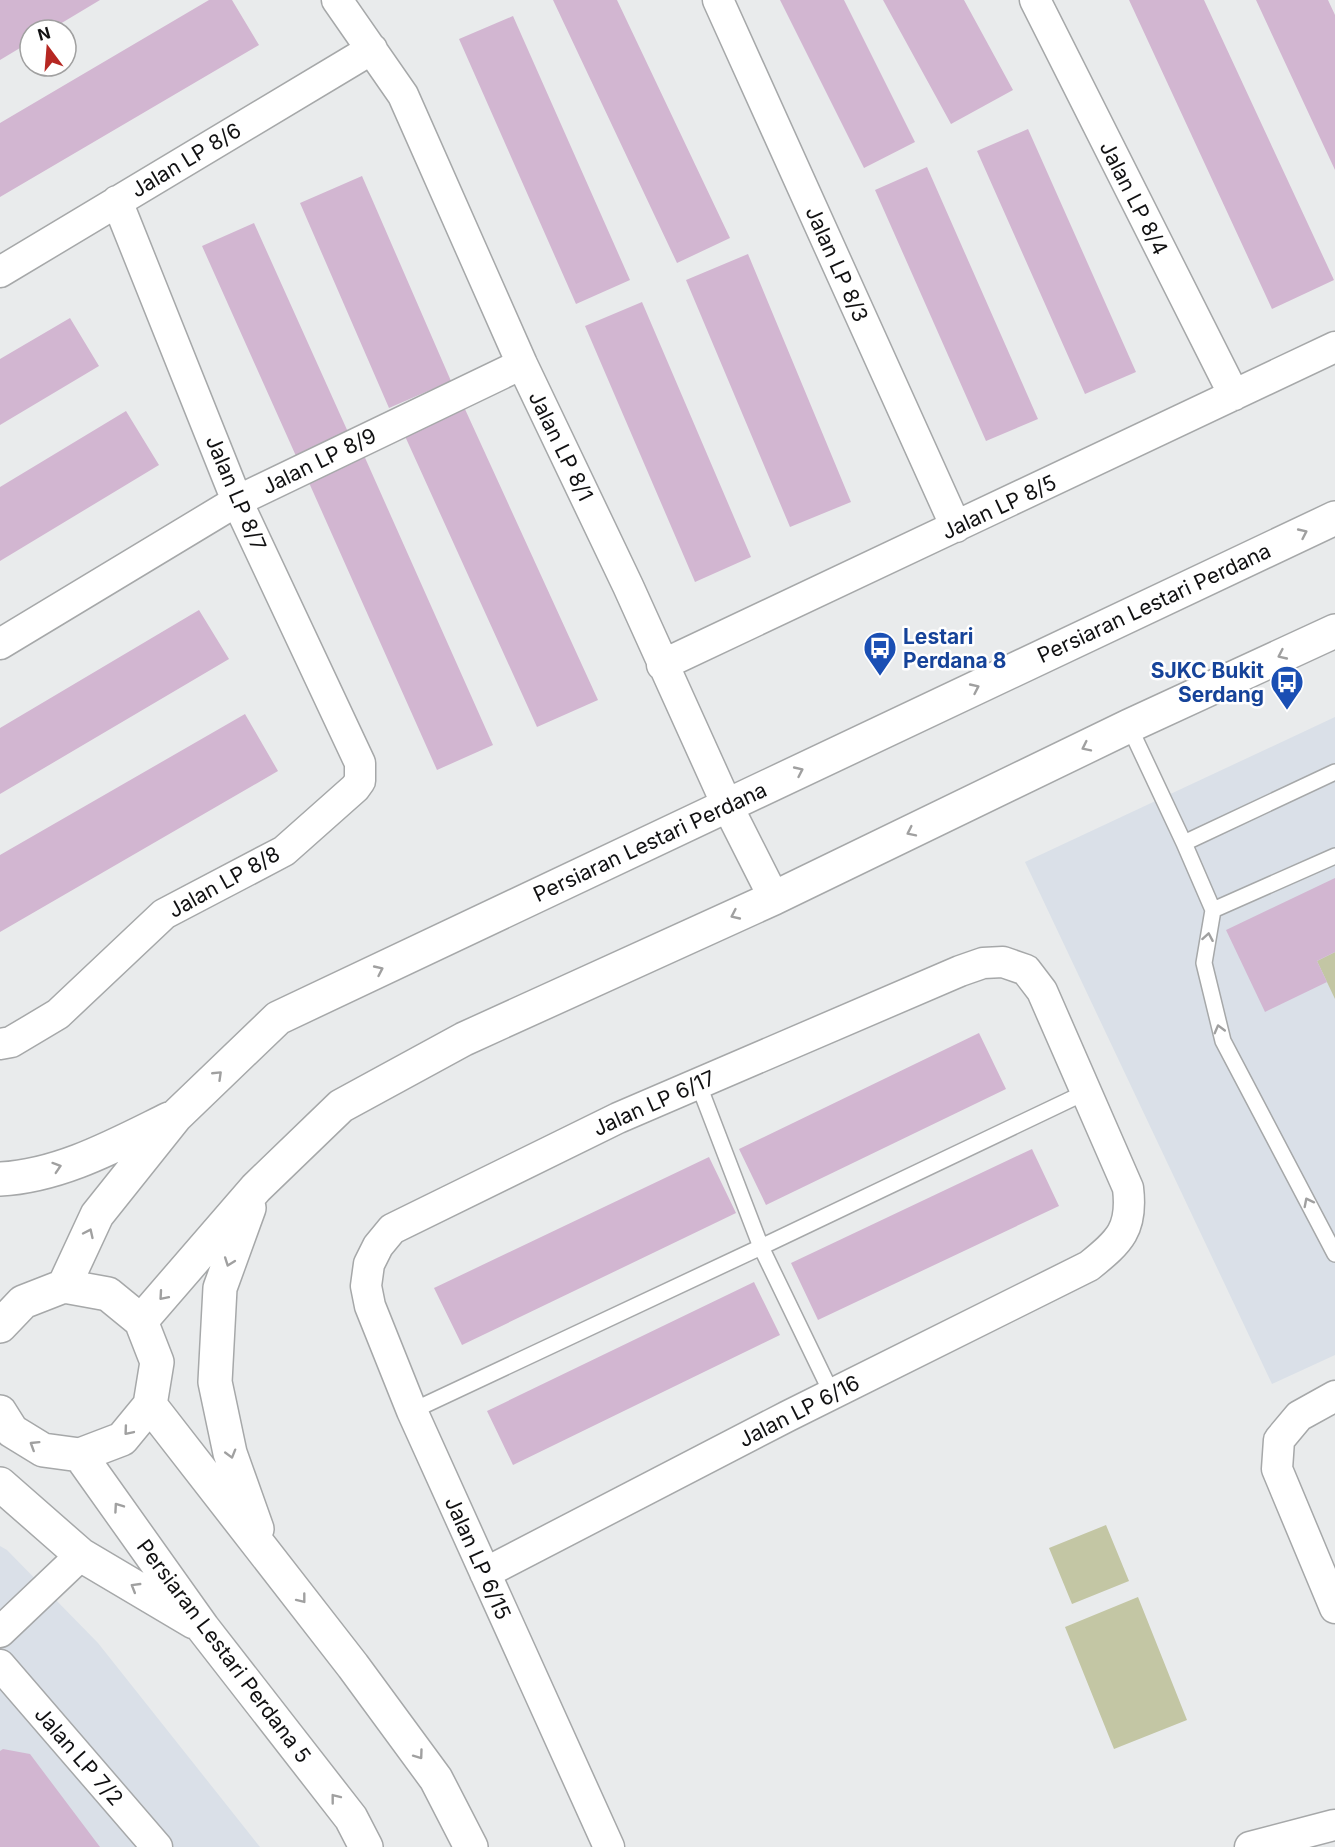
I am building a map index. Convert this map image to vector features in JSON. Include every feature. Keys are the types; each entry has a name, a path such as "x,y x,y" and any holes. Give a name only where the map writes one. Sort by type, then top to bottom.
{"main road":[{"name":"Persiaran Lestari Perdana","path":"64,1286 97,1215 176,1116 278,1018 1335,518"},
{"path":"141,1321 256,1188 341,1106 465,1039 774,897 1129,726 1335,631"},
{"path":"0,1179 24,1178 100,1153 176,1116"},
{"path":"256,1188 220,1288 215,1382 230,1453 266,1553"},
{"path":"0,1326 11,1296 64,1286 108,1294 141,1321 157,1362 150,1405 122,1439 81,1455 43,1450 12,1431 0,1412"},
{"path":"150,1405 353,1666 436,1779 471,1847"},
{"name":"Persiaran Lestari Perdana 5","path":"81,1455 203,1628 351,1818 366,1847"},
{"path":"0,1484 81,1555 203,1628"}],"street":[{"name":"Jalan LP 8/1","path":"338,0 403,95 522,364 628,586 727,805 774,897"},
{"name":"Jalan LP 8/3","path":"718,0 956,527"},
{"name":"Jalan LP 8/4","path":"1035,0 1234,395"},
{"name":"Jalan LP 8/6","path":"0,272 372,49"},
{"name":"Jalan LP 8/7","path":"117,201 237,501 360,763 360,781"},
{"name":"Jalan LP 8/5","path":"662,665 1335,347"},
{"name":"Jalan LP 8/9","path":"0,644 237,501 522,364"},
{"name":"Jalan LP 8/8","path":"0,1044 11,1042 58,1014 164,914 284,851 360,781"},
{"name":"Jalan LP 6/17","path":"369,1264 378,1245 392,1229 618,1118 960,971 983,963 1003,962 1026,970 1042,991 1128,1188 1130,1208 1125,1227 1112,1247"},
{"name":"Jalan LP 6/16","path":"485,1573 832,1394 1089,1266 1112,1247"},
{"name":"Jalan LP 6/15","path":"369,1264 366,1286 370,1306 412,1411 609,1847"},
{"path":"1335,1396 1299,1416 1279,1440 1277,1469 1335,1608"},
{"path":"0,1632 81,1555"},
{"name":"Jalan LP 7/2","path":"0,1665 157,1847"},
{"path":"1250,1847 1334,1825"}],"lane":[{"path":"1129,726 1213,910 1204,963 1222,1041 1335,1254"},
{"path":"1184,843 1335,772"},
{"path":"1213,910 1335,856"},
{"path":"698,1083 761,1247 832,1394"},
{"path":"412,1411 1086,1092"}],"shaded area":[{"path":"1335,717 1335,1355 1272,1384 1025,862"},
{"path":"0,1546 7,1550 98,1643 260,1847 0,1847"}],"green space":[{"path":"1335,952 1335,999 1317,961"},
{"path":"1106,1525 1129,1581 1072,1604 1049,1548"},
{"path":"1138,1597 1187,1720 1114,1749 1065,1627"}],"building":[{"path":"0,0 100,0 70,18 18,18 18,49 0,60"},
{"path":"209,0 232,0 259,45 0,197 0,123"},
{"path":"553,0 617,0 730,238 677,263"},
{"path":"780,0 844,0 915,142 864,168"},
{"path":"883,0 964,0 1013,90 951,124"},
{"path":"1129,0 1204,0 1334,280 1272,309"},
{"path":"1256,0 1328,0 1335,15 1335,170"},
{"path":"513,16 630,280 576,304 459,39"},
{"path":"1028,129 1136,372 1085,394 977,151"},
{"path":"927,167 1038,419 986,441 875,190"},
{"path":"362,176 451,381 389,408 300,203"},
{"path":"254,223 348,432 296,456 202,246"},
{"path":"748,254 851,502 790,527 686,280"},
{"path":"642,302 751,557 695,582 585,326"},
{"path":"70,318 99,366 0,425 0,359"},
{"path":"464,407 598,700 537,727 404,434"},
{"path":"126,411 159,465 0,561 0,487"},
{"path":"362,451 493,745 437,770 306,476"},
{"path":"199,610 229,659 0,794 0,728"},
{"path":"245,714 278,771 0,932 0,855"},
{"path":"1335,878 1335,952 1317,961 1327,982 1265,1012 1226,930"},
{"path":"979,1033 1006,1089 766,1205 739,1149"},
{"path":"1032,1149 1059,1206 818,1320 791,1263"},
{"path":"709,1157 736,1213 462,1345 434,1288"},
{"path":"754,1282 780,1335 513,1465 487,1411"},
{"path":"3,1749 30,1754 100,1847 0,1847 0,1751"}],"place":[{"name":"Lestari Perdana 8","path":"880,677"},
{"name":"SJKC Bukit Serdang","path":"1287,711"}]}
